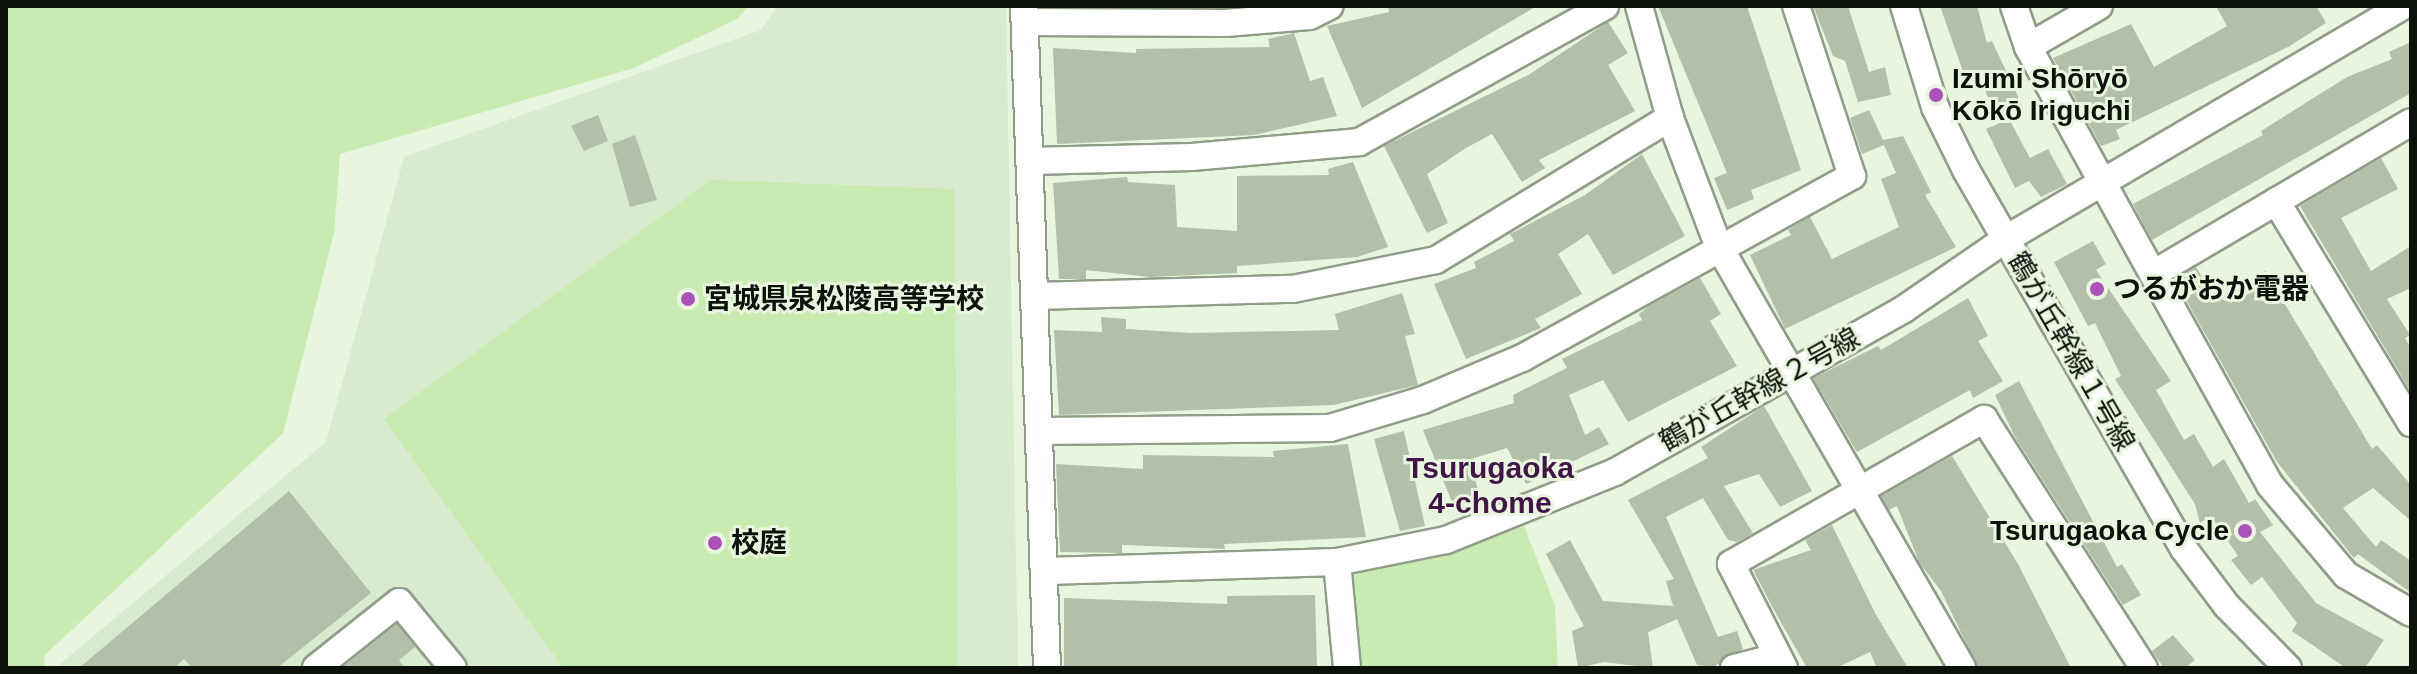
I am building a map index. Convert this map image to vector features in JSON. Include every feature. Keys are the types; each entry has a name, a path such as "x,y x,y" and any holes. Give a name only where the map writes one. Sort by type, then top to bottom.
{"street":[{"path":"1047,668 1047,571 1024,14 1226,23 1310,16 1330,6"},
{"path":"1030,161 1192,157 1359,142 1605,6"},
{"path":"1639,6 1670,118 1718,245 1856,492 1962,668"},
{"path":"1041,431 1330,428 1423,400 1522,358 1718,245 1852,176 1796,6"},
{"name":"鶴が丘幹線１号線","path":"1904,6 1935,107 2006,239 2184,549 2227,606 2288,668"},
{"path":"2014,6 2028,47 2101,184 2270,485 2346,575 2411,613"},
{"path":"2028,47 2099,6"},
{"name":"鶴が丘幹線２号線","path":"1047,571 1337,562 1446,540 1615,472 1904,309 2006,239 2403,6"},
{"path":"1036,296 1293,289 1436,260 1670,118"},
{"path":"2153,274 2276,201 2409,129"},
{"path":"2276,201 2411,423"},
{"path":"1734,668 1780,662 1731,564 1984,419 2144,668"},
{"path":"1337,562 1347,668"},
{"path":"316,668 399,602 453,668"}],"shaded area":[{"name":"宮城県泉松陵高等学校","path":"777,6 1006,6 1018,668 55,668 326,442 404,157 761,30"}],"green space":[{"path":"6,6 748,6 737,19 634,68 340,154 334,233 283,433 44,656 45,668 6,668"},
{"name":"校庭","path":"711,180 954,189 958,667 563,668 384,419"},
{"path":"1518,511 1555,605 1558,668 1347,668 1337,562"}],"building":[{"path":"1388,6 1537,6 1362,108 1327,26 1389,12"},
{"path":"1658,6 1747,6 1801,170 1751,190 1754,199 1727,210 1714,178 1727,173"},
{"path":"1813,6 1848,6 1869,72 1885,67 1891,95 1858,102 1845,61 1833,56"},
{"path":"1940,6 1977,6 1987,43 1992,41 2022,105 1995,117 1981,79 1967,83"},
{"path":"2216,6 2316,6 2326,23 2288,47 2116,130 2120,139 2101,146 2053,58 2131,24 2154,67 2227,26"},
{"path":"1608,22 1628,53 1608,65 1635,111 1539,160 1545,168 1522,182 1492,134 1466,148 1427,174 1448,223 1427,233 1384,146 1530,74"},
{"path":"1294,33 1310,81 1323,77 1337,116 1254,135 1057,144 1053,48 1136,53 1136,49 1270,47 1268,39"},
{"path":"2411,42 2411,93 2152,240 2133,204 2263,135 2261,131 2347,77 2392,59 2389,52"},
{"path":"1869,110 1883,140 1903,136 1931,192 1925,195 1956,247 1785,329 1750,255 1791,235 1788,230 1810,217 1832,259 1899,227 1881,179 1896,173 1884,145 1862,154 1850,118"},
{"path":"598,115 608,141 584,151 571,126"},
{"path":"2009,119 2030,158 2048,149 2067,184 2041,197 2029,181 2015,188 1986,129"},
{"path":"635,135 657,200 630,207 612,144"},
{"path":"1642,154 1685,236 1613,275 1588,234 1558,254 1582,294 1535,319 1541,328 1466,359 1434,284 1476,268 1474,262 1514,241 1510,234 1585,195"},
{"path":"2381,158 2398,189 2341,218 2371,271 2411,246 2411,288 2387,299 2410,335 2405,338 2411,349 2411,392 2300,206"},
{"path":"1353,162 1388,247 1357,257 1237,266 1237,273 1150,277 1086,270 1086,279 1059,279 1053,183 1127,177 1128,182 1175,185 1177,227 1237,231 1237,176 1329,175 1328,169"},
{"path":"2093,241 2106,264 2096,270 2171,381 2156,390 2184,440 2194,434 2213,467 2224,459 2249,503 2255,499 2273,525 2260,532 2316,603 2384,640 2365,668 2346,668 2292,631 2297,623 2262,577 2251,585 2231,560 2238,556 2211,516 2200,523 2195,504 2115,379 2121,376 2095,323 2088,326 2054,262"},
{"path":"2196,267 2217,301 2265,271 2372,449 2377,445 2411,485 2411,521 2373,488 2343,508 2376,547 2381,540 2411,561 2411,593 2358,554 2354,558 2277,462 2175,280"},
{"path":"1700,278 1721,314 1710,321 1737,366 1628,422 1603,380 1569,395 1585,435 1599,427 1609,444 1526,484 1507,448 1468,460 1484,506 1457,515 1423,430 1514,403 1513,395 1567,368 1562,359 1642,320 1639,314 1649,306"},
{"path":"1402,293 1415,334 1405,336 1418,385 1334,405 1059,415 1054,330 1102,332 1101,317 1126,319 1126,329 1191,333 1339,330 1335,314"},
{"path":"1968,298 1988,336 1978,341 2003,381 1973,398 1970,390 1857,452 1813,378 1878,346 1881,350"},
{"path":"2019,381 2117,567 2122,564 2141,595 2123,605 2015,437 1995,395"},
{"path":"1764,406 1812,491 1780,507 1759,474 1724,486 1753,533 1737,542 1728,540 1703,498 1666,517 1718,637 1737,631 1743,649 1713,667 1697,665 1677,619 1648,632 1653,668 1604,662 1578,668 1572,631 1584,626 1546,554 1570,540 1603,601 1673,606 1666,581 1674,579 1628,500 1708,458 1701,447"},
{"path":"1404,431 1425,526 1400,531 1374,439"},
{"path":"1348,444 1366,537 1224,544 1225,549 1122,545 1122,553 1060,552 1056,464 1143,469 1143,455 1274,457 1273,451"},
{"path":"1952,456 2018,564 2071,668 1978,668 1941,591 1919,562 1897,506 1889,510 1881,496"},
{"path":"289,491 371,593 277,668 192,668 184,659 174,668 79,668"},
{"path":"1832,525 1875,613 1908,668 1877,668 1870,652 1836,668 1807,668 1775,612 1753,570 1811,550 1805,540"},
{"path":"1315,595 1317,668 1064,668 1064,598 1227,604 1227,596"},
{"path":"397,624 415,647 399,660 405,668 342,668"},
{"path":"2173,635 2195,660 2185,668 2164,668 2152,651"}],"place":[{"name":"Izumi Shōryō Kōkō Iriguchi","path":"1936,95"},
{"name":"つるがおか電器","path":"2097,289"},
{"name":"宮城県泉松陵高等学校","path":"688,299"},
{"name":"Tsurugaoka Cycle","path":"2245,531"},
{"name":"校庭","path":"715,543"}],"district":[{"name":"Tsurugaoka 4-chome","path":"1490,485"}]}
